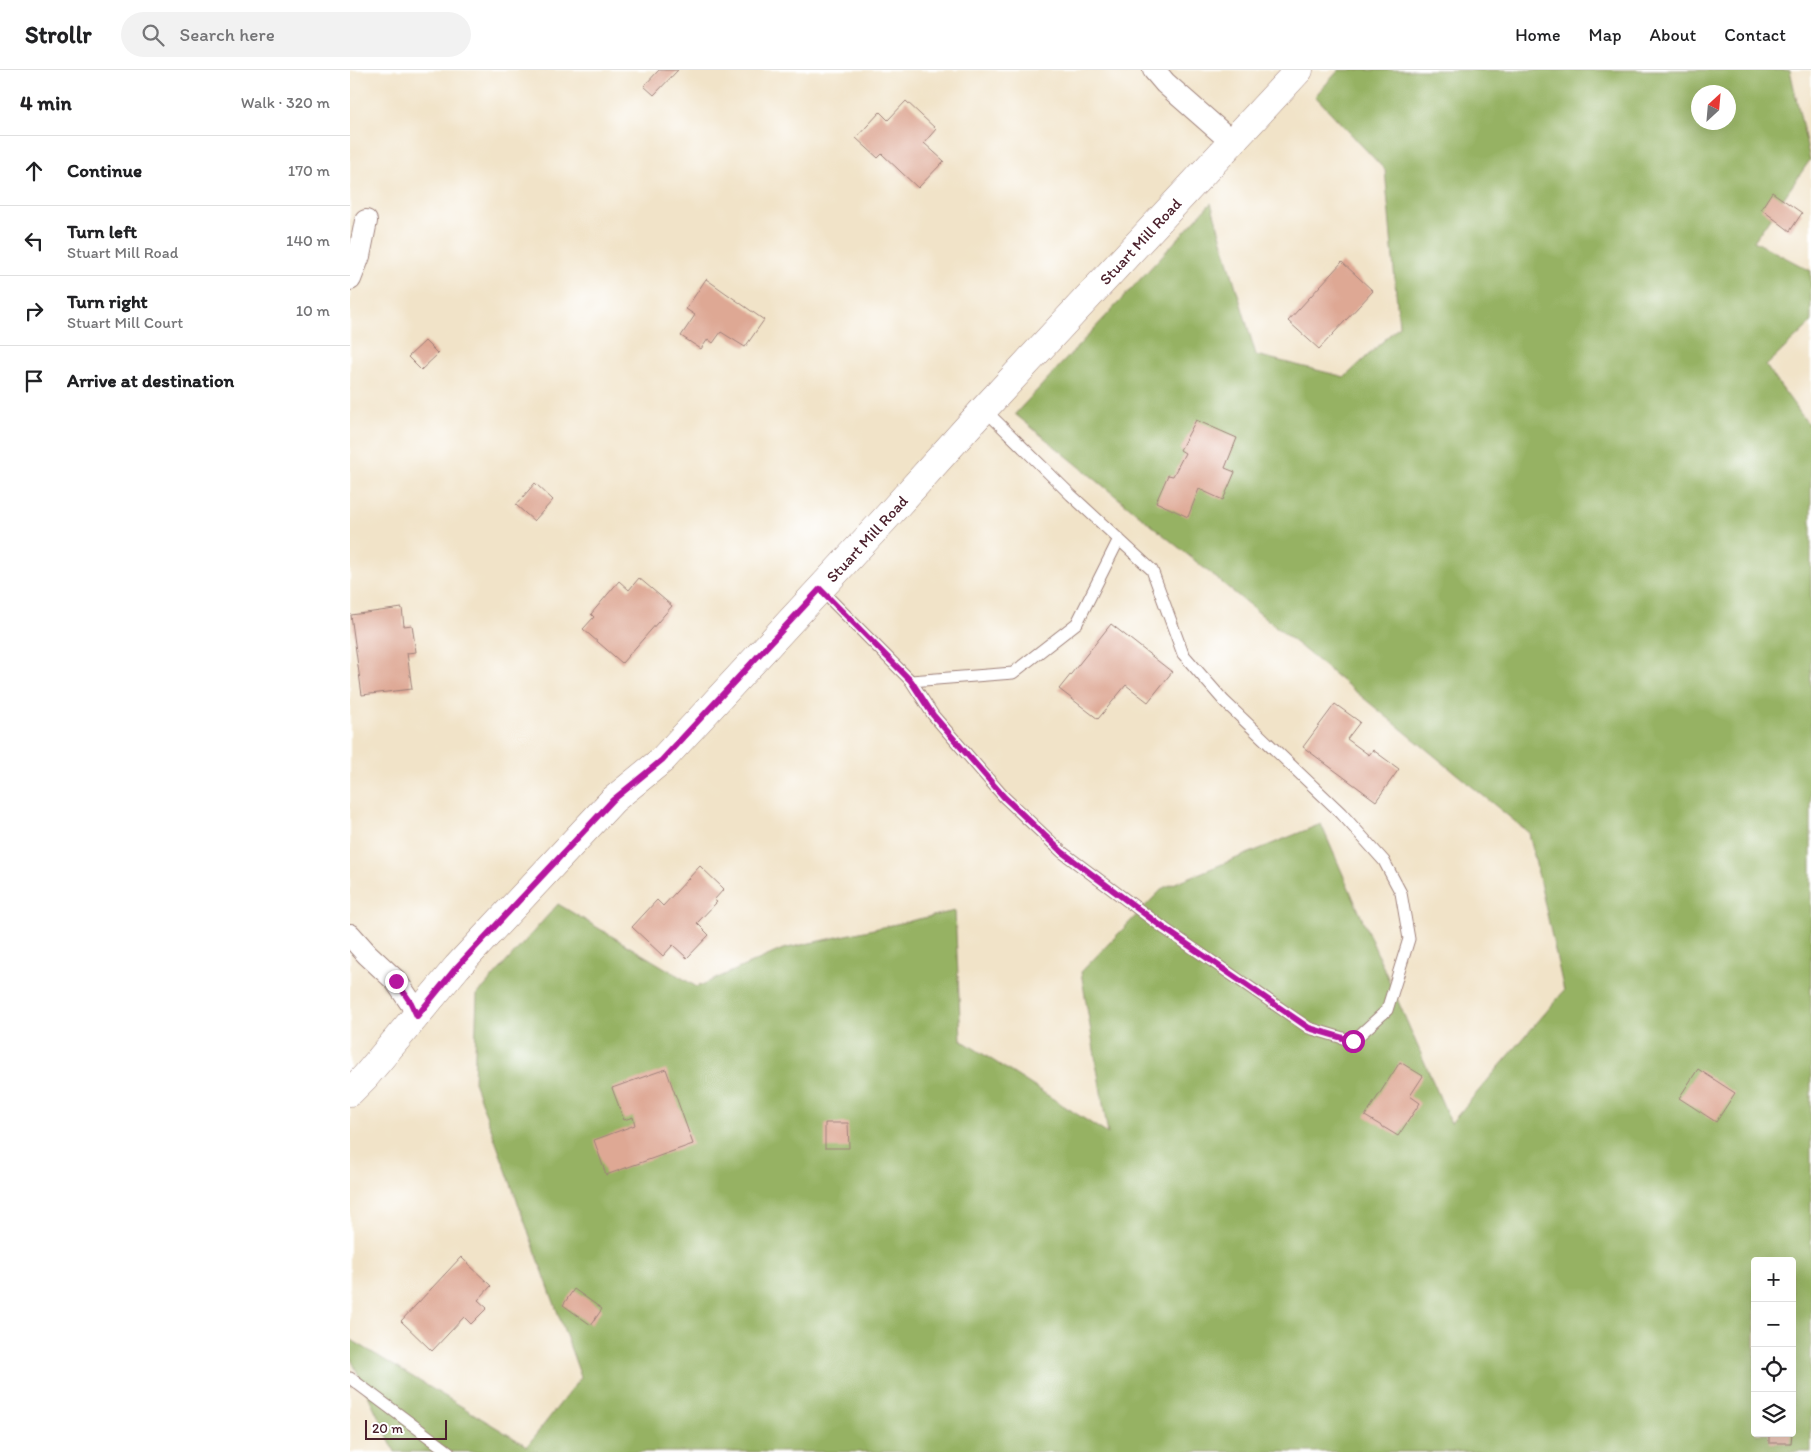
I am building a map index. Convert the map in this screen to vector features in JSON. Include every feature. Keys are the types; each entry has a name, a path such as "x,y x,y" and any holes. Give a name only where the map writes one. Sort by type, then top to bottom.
{"main road":[{"name":"Stuart Mill Road","path":"350,1092 365,1077 457,967 613,800 662,760 1299,70"}],"street":[{"path":"1154,70 1165,84 1232,142"},
{"path":"350,279 359,256 366,221"},
{"path":"350,935 396,981 411,1003 417,1016"}],"lane":[{"path":"820,589 911,681 933,715 1004,797 1062,852 1165,929 1309,1028 1353,1041 1387,1010 1409,939 1401,893 1384,861 1341,813 1224,701 1183,654 1152,570 984,409"},
{"path":"911,681 949,680 1013,673 1077,623 1119,539"},
{"path":"350,1378 448,1452"}],"green space":[{"path":"1339,70 1790,70 1810,160 1754,241 1811,271 1811,323 1766,366 1811,428 1811,1452 395,1452 350,1357 350,1339 527,1446 581,1377 474,1082 477,995 558,904 697,987 783,949 955,911 961,1040 1108,1134 1081,972 1163,888 1321,824 1451,1123 1564,991 1529,833 1015,414 1211,203 1256,355 1345,377 1399,326 1385,170 1315,96"}],"building":[{"path":"659,70 678,70 654,95 644,86"},
{"path":"906,101 936,129 924,143 944,161 918,188 882,154 878,158 856,138 880,112 888,120"},
{"path":"1772,192 1802,213 1790,231 1761,209"},
{"path":"1342,262 1373,291 1319,349 1288,321"},
{"path":"706,279 764,320 745,347 721,332 713,343 708,339 701,349 681,336 695,315 686,309"},
{"path":"425,341 438,354 421,370 408,357"},
{"path":"1196,420 1237,438 1225,468 1235,472 1223,500 1199,489 1188,517 1156,502 1168,475 1173,476 1185,453 1180,450"},
{"path":"535,483 553,500 534,521 516,505"},
{"path":"639,578 672,606 622,663 583,629 594,617 591,614 619,581 629,590"},
{"path":"402,608 404,626 412,625 416,652 407,653 412,689 362,695 351,615"},
{"path":"1111,624 1172,672 1148,702 1126,685 1098,719 1059,689"},
{"path":"1335,704 1360,722 1347,739 1369,755 1373,750 1399,769 1376,801 1303,747"},
{"path":"700,866 724,889 714,900 717,902 697,923 709,935 687,958 673,945 663,956 632,927 657,900 663,906"},
{"path":"1400,1062 1423,1076 1410,1096 1420,1103 1398,1136 1365,1116"},
{"path":"666,1069 693,1144 606,1175 594,1140 635,1125 633,1117 624,1120 612,1088"},
{"path":"1698,1069 1735,1093 1716,1122 1679,1098"},
{"path":"825,1123 848,1123 849,1148 825,1148"},
{"path":"461,1257 491,1286 478,1300 487,1308 471,1324 464,1317 432,1351 401,1321"},
{"path":"574,1289 602,1309 591,1325 563,1305"},
{"path":"1769,1437 1792,1437 1791,1443 1769,1443"}],"route":[{"path":"396,981 411,1003 417,1016 457,967 613,800 662,760 820,589 911,681 933,715 1004,797 1062,852 1165,929 1309,1028 1353,1041"}]}
